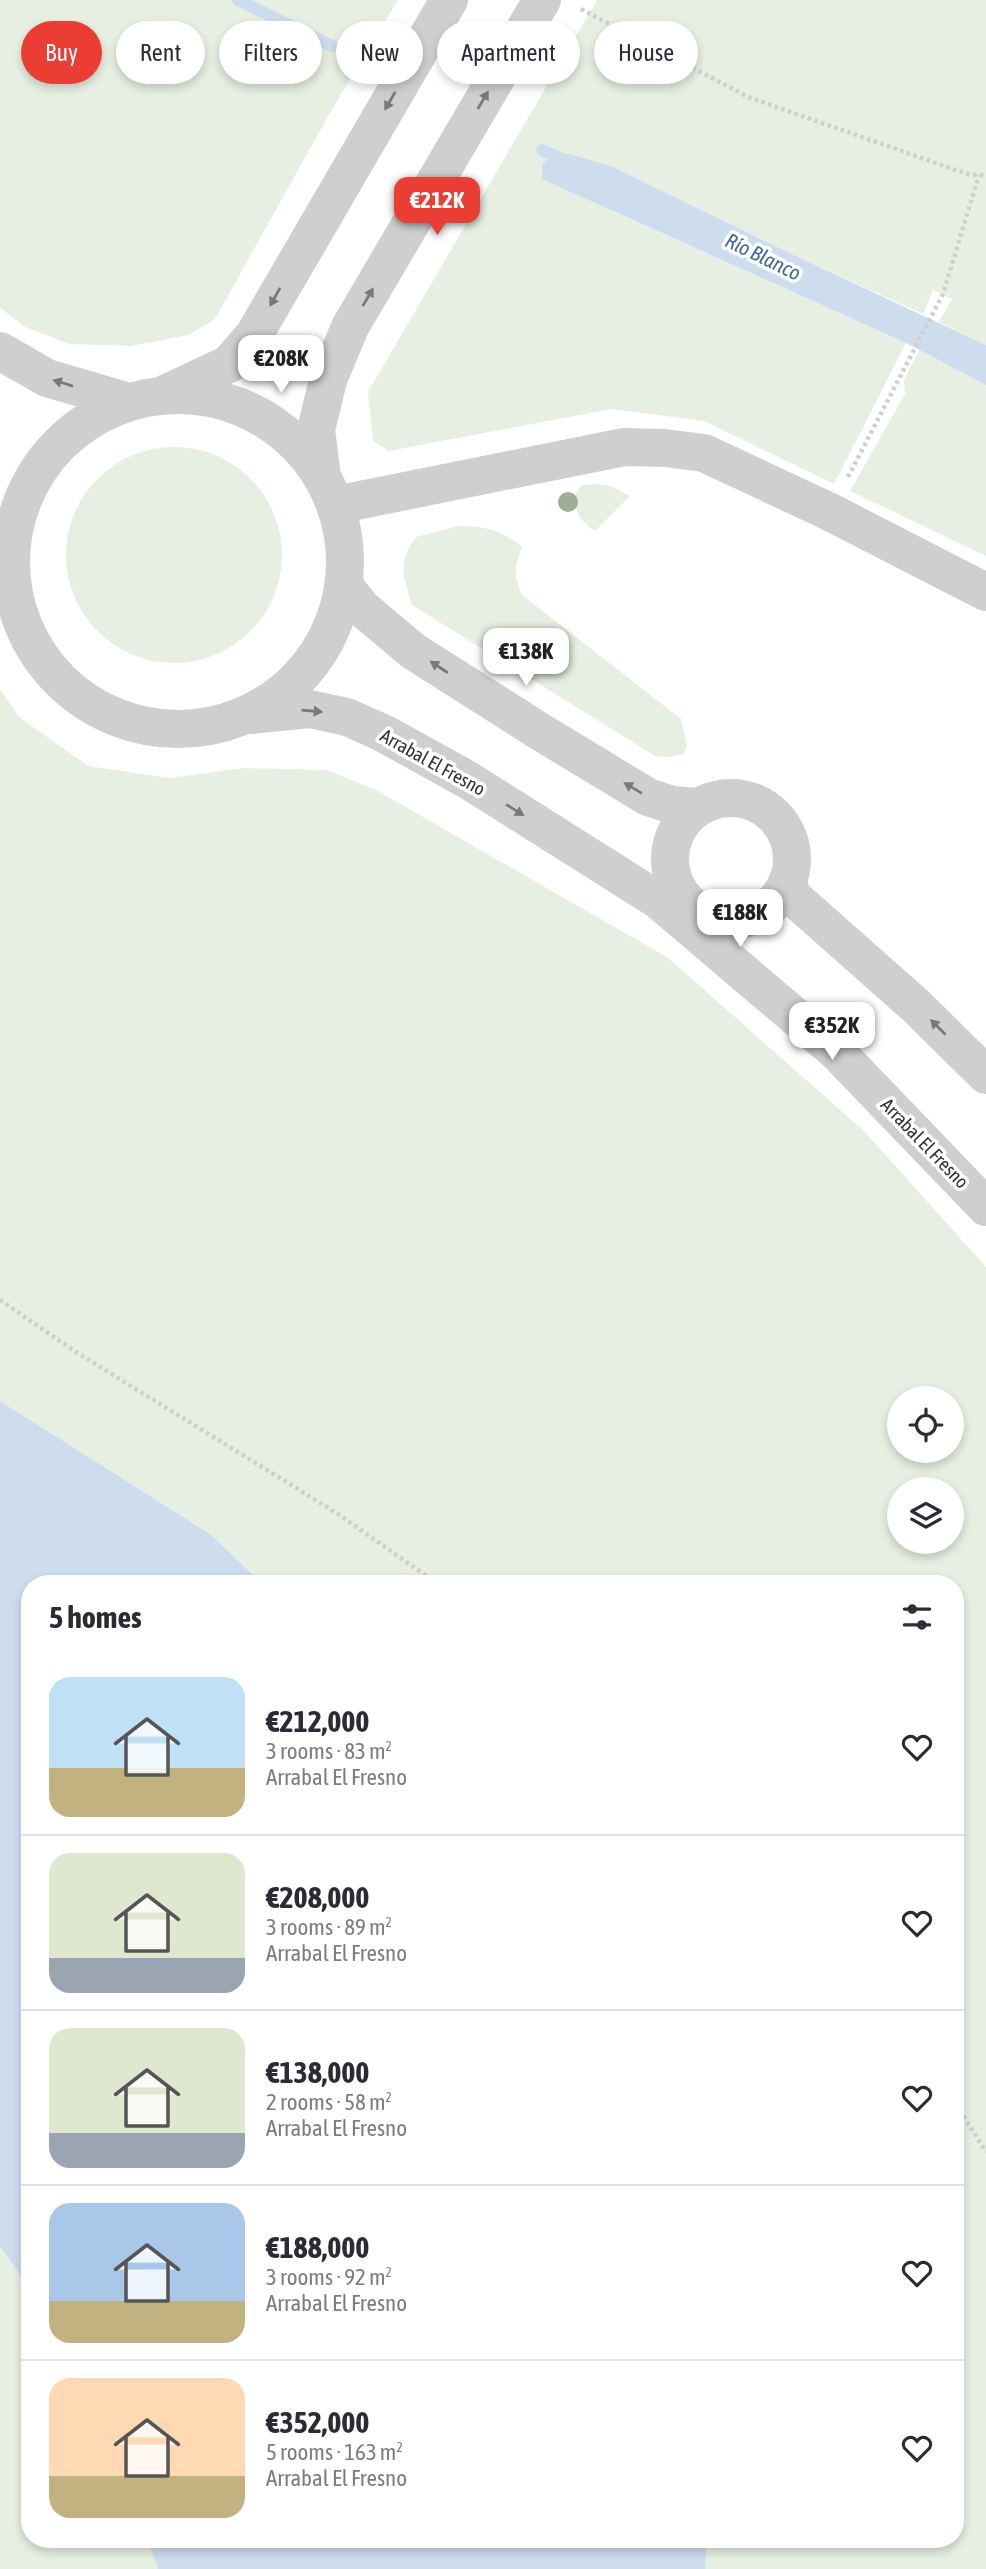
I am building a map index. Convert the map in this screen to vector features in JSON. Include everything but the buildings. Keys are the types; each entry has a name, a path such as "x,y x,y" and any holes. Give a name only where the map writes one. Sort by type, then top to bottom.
{"street":[{"path":"449,0 254,335 229,365 99,415 80,427 50,454 32,481 19,510 11,555 16,604 27,634 44,662 65,685 91,704 130,721 150,726 182,729 214,725 244,715 273,699 298,678 319,653 334,624 344,593 346,561 344,532 329,491 316,430 328,380 350,327 559,3"},
{"path":"0,351 47,378 144,399 192,395 223,401 253,412 280,429 303,450 329,491"},
{"path":"329,491 624,447 666,448 704,453 830,512 986,593"},
{"path":"0,498 11,555"},
{"path":"344,581 349,593 362,608 391,634 436,665 648,797 672,805 697,807"},
{"name":"Arrabal El Fresno","path":"244,715 310,709 347,717 371,727 468,780 658,900 837,1052 986,1206"},
{"path":"735,799 751,802 770,810 780,820 791,848 787,882 781,895 766,910 746,919 724,921 704,914 690,904 673,878 670,859 673,839 682,821 697,807 713,801 735,799"},
{"name":"Arrabal El Fresno","path":"605,866 654,885 677,887"},
{"path":"787,882 793,897 916,1006 986,1075"},
{"name":"Arrabal El Fresno","path":"734,920 741,945 754,961 839,1028 879,1065 986,1176"}],"path":[{"path":"559,3 748,97 970,175 986,175"},
{"path":"830,512 943,294 979,175"},
{"path":"0,1300 76,1352 335,1512 425,1575"},
{"path":"964,2117 986,2152"}],"shaded area":[{"path":"0,0 398,0 385,21 336,21 336,84 347,84 215,319 189,335 131,346 69,344 25,327 0,308"},
{"path":"597,0 986,0 986,345 939,322 952,299 933,290 923,314 800,258 613,167 569,154 610,210 906,343 834,484 704,421 611,409 389,451 373,441 368,392 548,84 580,84 580,29"},
{"path":"919,350 986,385 986,556 850,491 905,394 904,380"},
{"path":"174,447 216,455 251,478 274,513 282,555 274,597 251,632 216,655 174,663 132,655 97,632 74,597 66,555 74,513 97,478 132,455"},
{"path":"582,485 610,486 630,496 595,531 584,522 576,510 575,498"},
{"path":"458,526 493,530 522,547 516,571 522,595 681,719 687,747 683,754 655,756 412,605 404,570 410,546 416,537"},
{"path":"0,689 19,717 88,766 169,778 245,768 327,770 376,790 667,957 864,1131 986,1267 986,2569 705,2569 706,2548 964,2548 964,1575 253,1575 210,1534 0,1401"},
{"path":"0,2246 21,2276 21,2548 150,2548 158,2569 0,2569"}],"water":[{"path":"570,154 613,167 986,345 986,385 906,343 542,179 543,163 554,155"},
{"path":"0,1401 210,1534 253,1575 21,1575 21,2276 0,2246"},
{"path":"150,2548 706,2548 705,2569 158,2569"}],"waterway":[{"name":"Río Blanco","path":"238,0 332,46"},
{"name":"Río Blanco","path":"542,150 567,161"}]}
